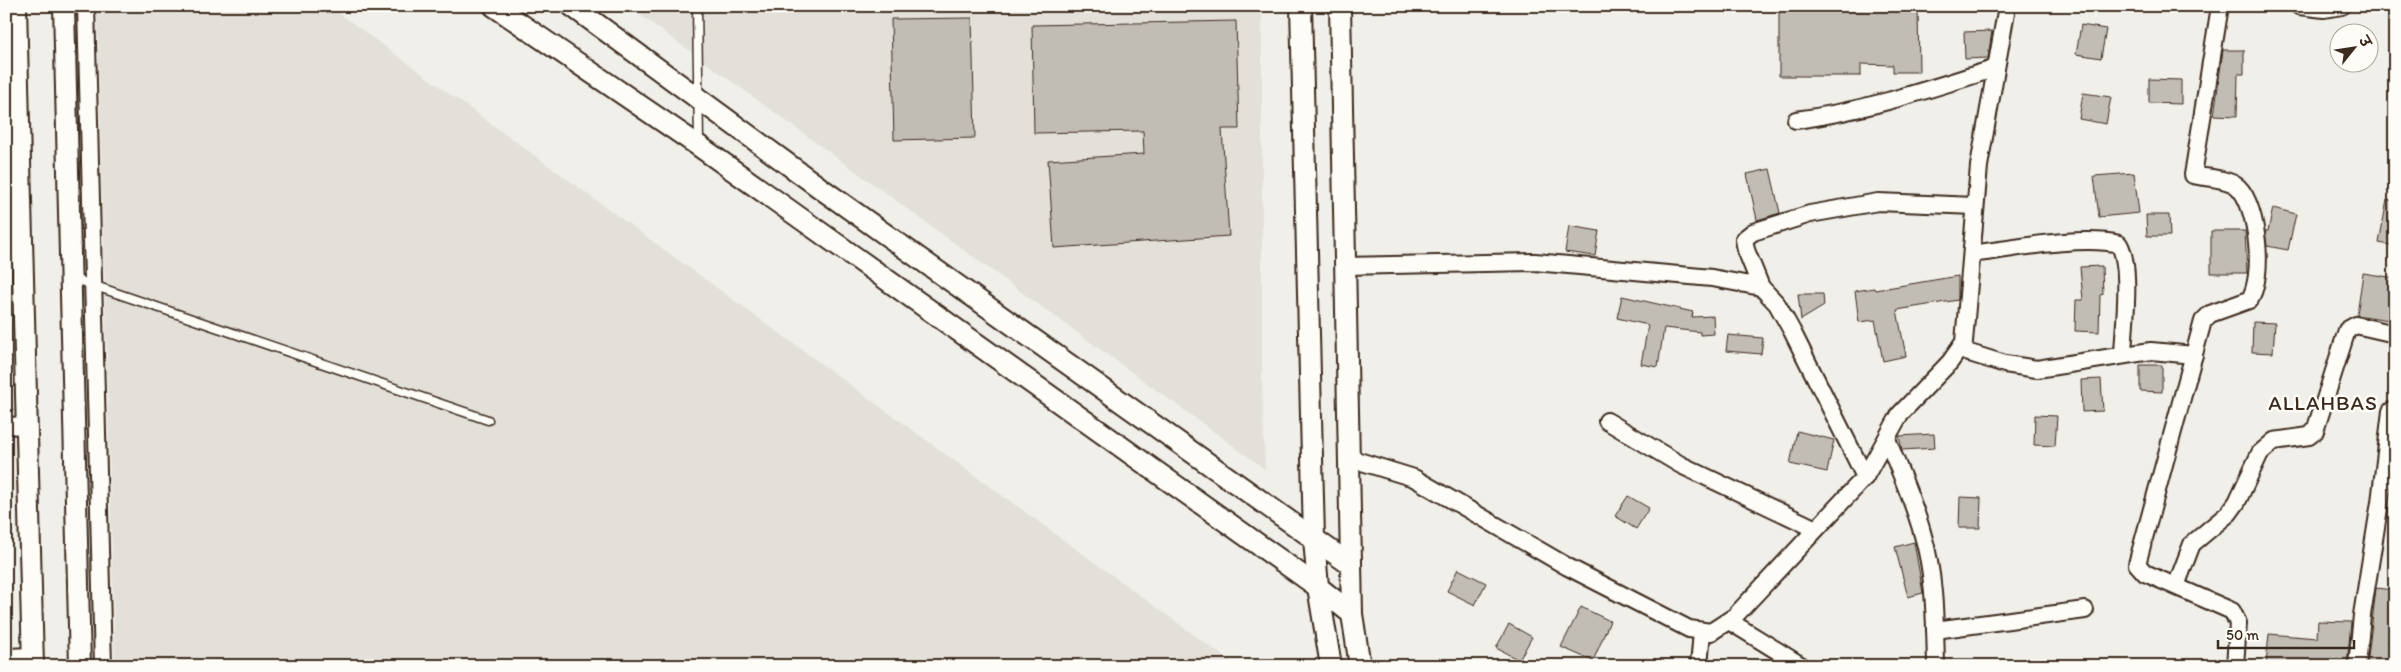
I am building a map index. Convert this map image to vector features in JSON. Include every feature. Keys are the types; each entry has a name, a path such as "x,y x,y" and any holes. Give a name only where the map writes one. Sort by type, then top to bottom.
{"street":[{"path":"6,657 33,661 16,6"},
{"path":"64,6 80,666"},
{"path":"86,6 103,666"},
{"path":"494,6 699,146 1318,587 1352,614"},
{"path":"572,6 831,196 1351,564"},
{"path":"1301,6 1314,539 1318,587 1331,666"},
{"path":"1340,6 1352,614 1360,666"},
{"path":"1349,458 1414,478 1568,567 1689,629 1711,632 1729,621 1865,477 1907,406 1960,350 1966,330 1979,166 2008,6"},
{"path":"2220,6 2193,175 2232,184 2242,193 2255,226 2258,271 2253,294 2249,300 2210,314 2202,321 2165,467 2138,557 2140,569 2232,611 2238,623 2235,666"},
{"path":"2299,6 2324,9 2342,6"},
{"path":"1796,120 1836,115 1890,102 1996,68"},
{"path":"1865,477 1792,331 1777,304 1761,287 1746,250 1744,239 1753,232 1810,214 1878,202 1976,206"},
{"path":"1972,254 2075,243 2109,242 2119,244 2126,270 2123,354"},
{"path":"1346,266 1535,262 1712,278 1761,287"},
{"path":"2176,586 2192,544 2238,502 2260,453 2274,441 2310,436 2315,431 2347,330 2356,325 2395,334"},
{"path":"1960,350 2006,364 2037,369 2123,354 2162,351 2194,356"},
{"path":"2357,666 2362,615 2380,502 2390,411"},
{"path":"1606,420 1681,465 1816,529"},
{"path":"6,426 28,425"},
{"path":"1887,439 1923,533 1929,569 1935,630 1936,666"},
{"path":"1935,630 2085,610"},
{"path":"1729,621 1794,663"},
{"path":"1700,666 1702,632"}],"lane":[{"path":"696,6 699,146"},
{"path":"70,277 488,420"}],"shaded area":[{"path":"97,6 329,6 1237,666 115,666"},
{"path":"628,6 1262,6 1262,381 1265,469"}],"building":[{"path":"1779,6 1918,6 1919,72 1893,72 1893,65 1861,64 1861,76 1779,76"},
{"path":"972,18 975,138 894,140 891,19"},
{"path":"1236,21 1239,129 1222,129 1229,236 1054,248 1048,160 1144,154 1143,131 1034,133 1032,25"},
{"path":"2081,25 2106,29 2101,58 2076,54"},
{"path":"1992,31 1988,58 1965,59 1964,32"},
{"path":"2223,50 2244,50 2244,74 2238,74 2237,116 2214,115"},
{"path":"2149,79 2181,80 2181,104 2149,103"},
{"path":"2083,93 2111,97 2106,124 2079,119"},
{"path":"1770,169 1780,213 1757,220 1747,174"},
{"path":"2134,173 2139,213 2099,217 2094,176"},
{"path":"2387,200 2395,201 2395,246 2379,243"},
{"path":"2273,208 2296,214 2288,250 2267,246 2265,231 2268,231"},
{"path":"2146,215 2169,215 2170,236 2147,236"},
{"path":"1569,226 1599,231 1595,256 1565,252"},
{"path":"2211,231 2245,231 2247,273 2211,273"},
{"path":"2102,266 2103,294 2100,295 2099,332 2075,331 2076,300 2083,300 2080,267"},
{"path":"2363,273 2395,278 2395,321 2357,315"},
{"path":"1958,276 1958,300 1897,310 1906,356 1883,361 1875,320 1859,322 1855,291 1874,288 1875,290"},
{"path":"1798,294 1823,294 1824,306 1801,320"},
{"path":"1622,296 1693,312 1692,317 1713,316 1714,334 1700,335 1700,332 1664,328 1658,367 1641,364 1648,325 1617,318"},
{"path":"2253,322 2275,323 2273,353 2252,352"},
{"path":"1728,335 1763,338 1761,354 1726,351"},
{"path":"2140,365 2162,365 2162,392 2140,391"},
{"path":"2101,379 2103,411 2082,412 2081,380"},
{"path":"2035,415 2057,416 2055,446 2034,445"},
{"path":"1797,431 1834,440 1827,472 1790,464"},
{"path":"1934,434 1935,448 1902,450 1899,436"},
{"path":"1628,496 1649,508 1636,529 1615,516"},
{"path":"1960,497 1981,498 1980,528 1959,528"},
{"path":"1914,542 1923,593 1908,597 1895,547"},
{"path":"1458,569 1486,583 1475,605 1447,591"},
{"path":"2376,588 2393,590 2388,643 2395,643 2395,666 2367,666"},
{"path":"1581,607 1610,621 1593,661 1561,647"},
{"path":"2318,621 2351,622 2347,666 2266,664 2269,634 2317,638"},
{"path":"1509,624 1532,637 1519,660 1496,648"}],"district":[{"name":"ALLAHBAS","path":"2323,402"}]}
